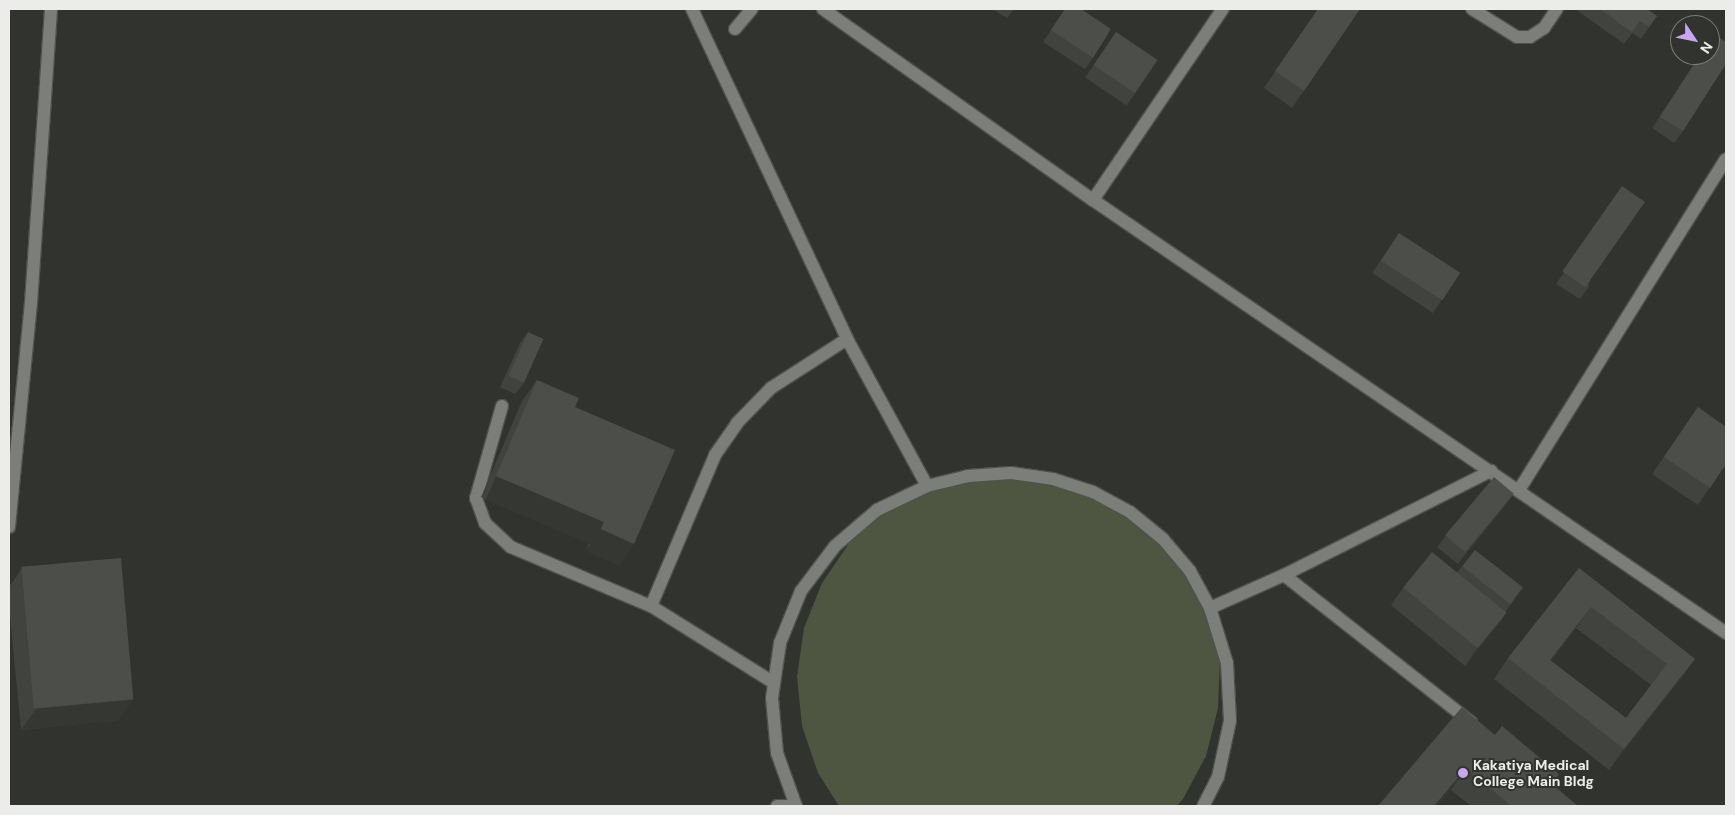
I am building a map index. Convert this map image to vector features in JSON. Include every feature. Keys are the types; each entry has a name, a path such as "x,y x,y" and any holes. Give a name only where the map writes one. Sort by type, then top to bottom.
{"street":[{"path":"9,527 31,303 50,9"},
{"path":"692,9 847,339 927,486"},
{"path":"735,29 752,9"},
{"path":"823,9 1093,200 1726,633"},
{"path":"1093,200 1223,9"},
{"path":"1472,9 1517,37 1530,37 1544,28 1557,9"},
{"path":"1519,490 1726,159"},
{"path":"651,606 715,455 737,423 771,388 847,339"},
{"path":"502,406 476,498 485,522 511,547 651,606 774,683"},
{"path":"1210,608 1284,576 1491,471"},
{"path":"777,806 796,806 777,753 772,698 780,643 802,591 834,546 877,510 927,486 968,476 1010,473 1053,479 1093,492 1130,512 1163,539 1190,571 1210,608 1227,663 1230,721 1218,777 1203,806"},
{"path":"1284,576 1478,728"}],"green space":[{"path":"1025,469 1074,478 1119,498 1157,528 1209,611 1220,659 1218,708 1206,756 1183,799 1177,806 839,806 818,773 802,726 797,677 804,628 822,583 850,542 886,508 929,484"}],"building":[{"path":"1065,9 1081,9 1111,29 1093,58 1051,30"},
{"path":"1318,9 1360,9 1304,91 1275,71"},
{"path":"1600,9 1649,9 1657,16 1649,27 1640,21 1632,32"},
{"path":"1116,32 1157,60 1135,93 1094,65"},
{"path":"1720,38 1726,42 1726,64 1683,131 1660,117 1694,65 1720,65"},
{"path":"1622,186 1645,202 1585,287 1562,271"},
{"path":"1399,233 1460,273 1442,300 1381,261"},
{"path":"528,332 544,339 524,383 508,376"},
{"path":"537,380 579,398 575,407 675,450 634,544 601,529 604,522 496,476"},
{"path":"1698,407 1726,427 1726,464 1710,488 1664,457"},
{"path":"1494,477 1514,494 1465,552 1445,535"},
{"path":"1475,550 1523,588 1510,604 1462,567"},
{"path":"1432,552 1507,612 1478,648 1403,588"},
{"path":"121,558 133,699 34,708 21,567"},
{"path":"1579,568 1695,659 1624,749 1508,658","holes":["1591,607 1667,664 1626,718 1550,660"]},
{"path":"1462,707 1495,735 1502,726 1559,774 1550,783 1578,806 1511,806 1466,768 1434,806 1378,806"}],"place":[{"name":"Kakatiya Medical College Main Bldg","path":"1463,773"}]}
